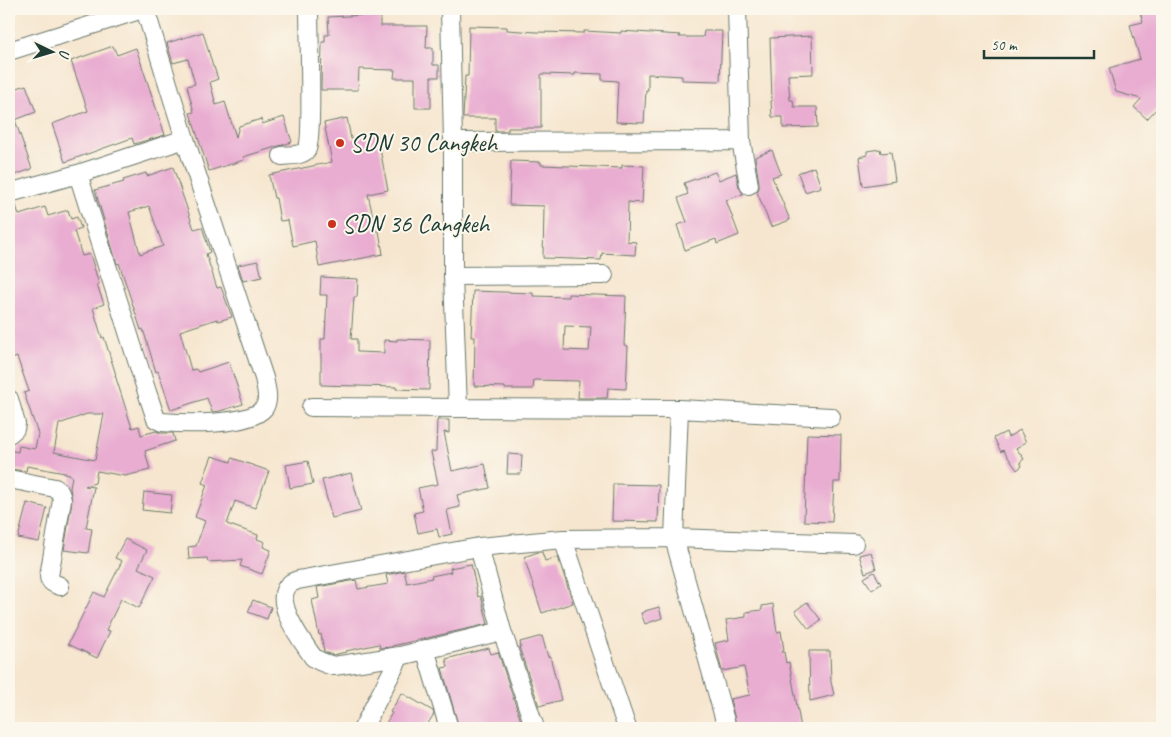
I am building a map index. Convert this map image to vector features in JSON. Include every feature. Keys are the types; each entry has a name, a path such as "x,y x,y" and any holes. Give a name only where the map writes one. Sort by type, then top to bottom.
{"street":[{"path":"9,51 144,9 264,378 267,399 264,408 256,415 211,424 162,422 156,418 78,174"},
{"path":"282,156 303,153 309,146 308,9"},
{"path":"450,9 453,142 453,276 458,408"},
{"path":"737,9 741,141 749,185"},
{"path":"9,193 78,174 185,139"},
{"path":"453,142 741,141"},
{"path":"453,276 604,275"},
{"path":"9,399 16,424 15,429 9,434"},
{"path":"311,407 678,409 831,417"},
{"path":"678,409 674,538 727,728"},
{"path":"9,479 55,488 61,494 62,500 49,576 50,580 60,586"},
{"path":"502,631 400,656 334,666 317,660 292,627 284,602 284,595 290,583 298,580 479,547 563,539 674,538 854,544"},
{"path":"563,539 627,728"},
{"path":"479,547 502,631 535,728"},
{"path":"425,649 449,728"},
{"path":"363,728 400,656"}],"building":[{"path":"1139,9 1162,9 1162,95 1158,107 1147,119 1134,107 1141,99 1116,92 1109,68 1140,59 1130,25 1143,22"},
{"path":"380,15 380,26 427,26 426,48 433,48 433,65 439,65 439,77 431,77 431,108 415,108 415,78 394,78 395,70 359,69 358,90 321,90 322,42 325,42 325,35 329,35 328,17"},
{"path":"469,26 507,27 507,30 536,32 584,33 584,31 621,33 621,31 680,35 679,37 703,37 704,31 722,31 720,81 682,80 682,76 648,74 644,123 616,122 618,81 602,80 602,74 542,74 541,128 508,128 508,131 495,131 495,118 463,118 465,76 468,76"},
{"path":"203,32 218,79 210,82 216,105 225,102 236,137 239,126 261,119 262,124 284,117 292,142 243,157 244,160 209,171 190,113 194,112 187,86 195,84 188,59 173,63 167,43"},
{"path":"812,36 813,74 788,75 790,100 793,100 794,107 817,107 818,127 783,128 783,117 772,117 770,38"},
{"path":"113,46 117,55 136,48 165,135 134,144 132,138 65,162 52,124 88,111 71,61"},
{"path":"26,85 36,112 15,120 32,169 9,177 9,91"},
{"path":"347,118 351,139 377,134 388,190 368,194 376,231 379,231 383,254 319,267 315,241 293,246 288,220 280,221 269,175 332,162 324,123"},
{"path":"880,149 881,153 891,152 895,181 863,186 859,157 867,155 867,151"},
{"path":"772,150 781,174 772,177 790,220 771,227 757,192 759,183 755,157"},
{"path":"511,161 541,162 541,165 622,168 622,165 644,166 642,203 628,202 627,241 636,242 635,255 602,253 601,260 543,258 544,206 509,205"},
{"path":"173,167 194,229 202,227 210,252 206,254 217,288 221,287 232,317 218,321 217,319 180,331 191,370 196,369 198,372 229,362 243,404 212,412 207,398 171,410 158,371 156,372 143,329 141,330 119,263 117,264 95,190 124,182 123,180 146,173 147,176","holes":["149,206 163,246 140,254 129,212"]},
{"path":"814,167 821,187 805,192 798,173"},
{"path":"715,172 719,180 736,173 739,187 743,194 726,200 739,235 717,244 716,239 685,250 677,225 687,222 678,198 688,194 684,183"},
{"path":"15,202 19,215 45,207 48,216 68,210 71,219 77,217 81,228 74,231 82,256 90,254 99,284 97,285 104,304 93,308 132,428 139,426 141,435 156,431 173,433 175,441 145,451 150,470 125,476 97,471 95,483 85,486 94,487 86,528 92,529 88,553 64,550 72,501 70,488 72,476 70,474 27,466 26,471 9,469 9,450 18,452 19,446 35,449 38,434 24,393 29,391 17,357 12,359 9,350 9,203","holes":["87,414 104,414 95,460 54,452 59,424"]},
{"path":"258,261 262,277 243,281 238,265"},
{"path":"321,277 358,279 357,297 354,297 351,339 357,339 357,352 384,353 384,340 430,340 429,390 321,385 321,339 325,339 327,295 320,295"},
{"path":"473,291 533,293 533,296 568,297 568,294 626,296 624,345 628,346 626,389 608,388 607,398 578,398 579,381 534,380 533,389 474,386 475,337 471,337","holes":["565,326 591,327 589,351 564,350"]},
{"path":"437,420 449,420 449,433 444,432 452,471 485,464 490,488 457,495 460,507 447,510 452,534 439,537 437,529 418,533 414,513 423,511 418,488 438,484 431,452 436,451"},
{"path":"1020,430 1026,442 1016,448 1024,459 1020,462 1022,466 1017,470 1003,450 1001,452 994,438 1006,432 1008,437"},
{"path":"807,434 841,435 840,482 834,482 832,522 804,521"},
{"path":"508,454 522,455 521,474 507,474"},
{"path":"212,456 231,462 232,458 269,471 255,508 235,501 227,524 258,535 257,539 265,542 263,547 271,550 262,574 240,566 242,560 208,562 207,558 189,559 188,547 196,546 205,521 195,517 207,485 202,483"},
{"path":"308,461 313,484 290,488 286,465"},
{"path":"351,473 361,511 332,518 322,480"},
{"path":"613,484 659,485 658,522 612,521"},
{"path":"144,492 172,495 170,513 142,510"},
{"path":"27,503 47,508 39,542 18,538"},
{"path":"125,539 147,550 138,568 155,576 139,608 121,599 106,630 110,631 97,658 68,644 94,592 104,597 122,561 115,558"},
{"path":"542,552 545,561 558,557 573,603 542,613 524,557"},
{"path":"871,552 876,569 865,573 859,555"},
{"path":"471,564 478,597 481,596 488,624 392,647 380,648 379,644 333,655 324,652 312,600 319,598 317,587 356,580 358,589 388,584 386,575 404,571 407,583 432,578 431,576 451,572 450,568"},
{"path":"874,572 881,584 872,590 864,578"},
{"path":"253,600 271,607 267,619 248,612"},
{"path":"807,602 821,620 809,629 795,611"},
{"path":"773,604 777,632 781,631 784,650 781,652 784,652 786,663 789,662 801,728 737,728 730,699 750,695 744,667 722,671 715,643 729,640 726,620 746,617 746,612 762,610 762,606"},
{"path":"659,607 662,618 645,624 641,613"},
{"path":"542,636 548,657 550,656 561,700 539,706 519,647 521,647 520,642"},
{"path":"489,648 491,654 498,652 523,727 459,728 442,668 448,667 446,659"},
{"path":"809,651 830,651 831,682 834,695 810,701"},
{"path":"402,693 433,711 434,714 425,728 383,728"}],"place":[{"name":"SDN 30 Cangkeh","path":"340,143"},
{"name":"SDN 36 Cangkeh","path":"332,224"}]}
